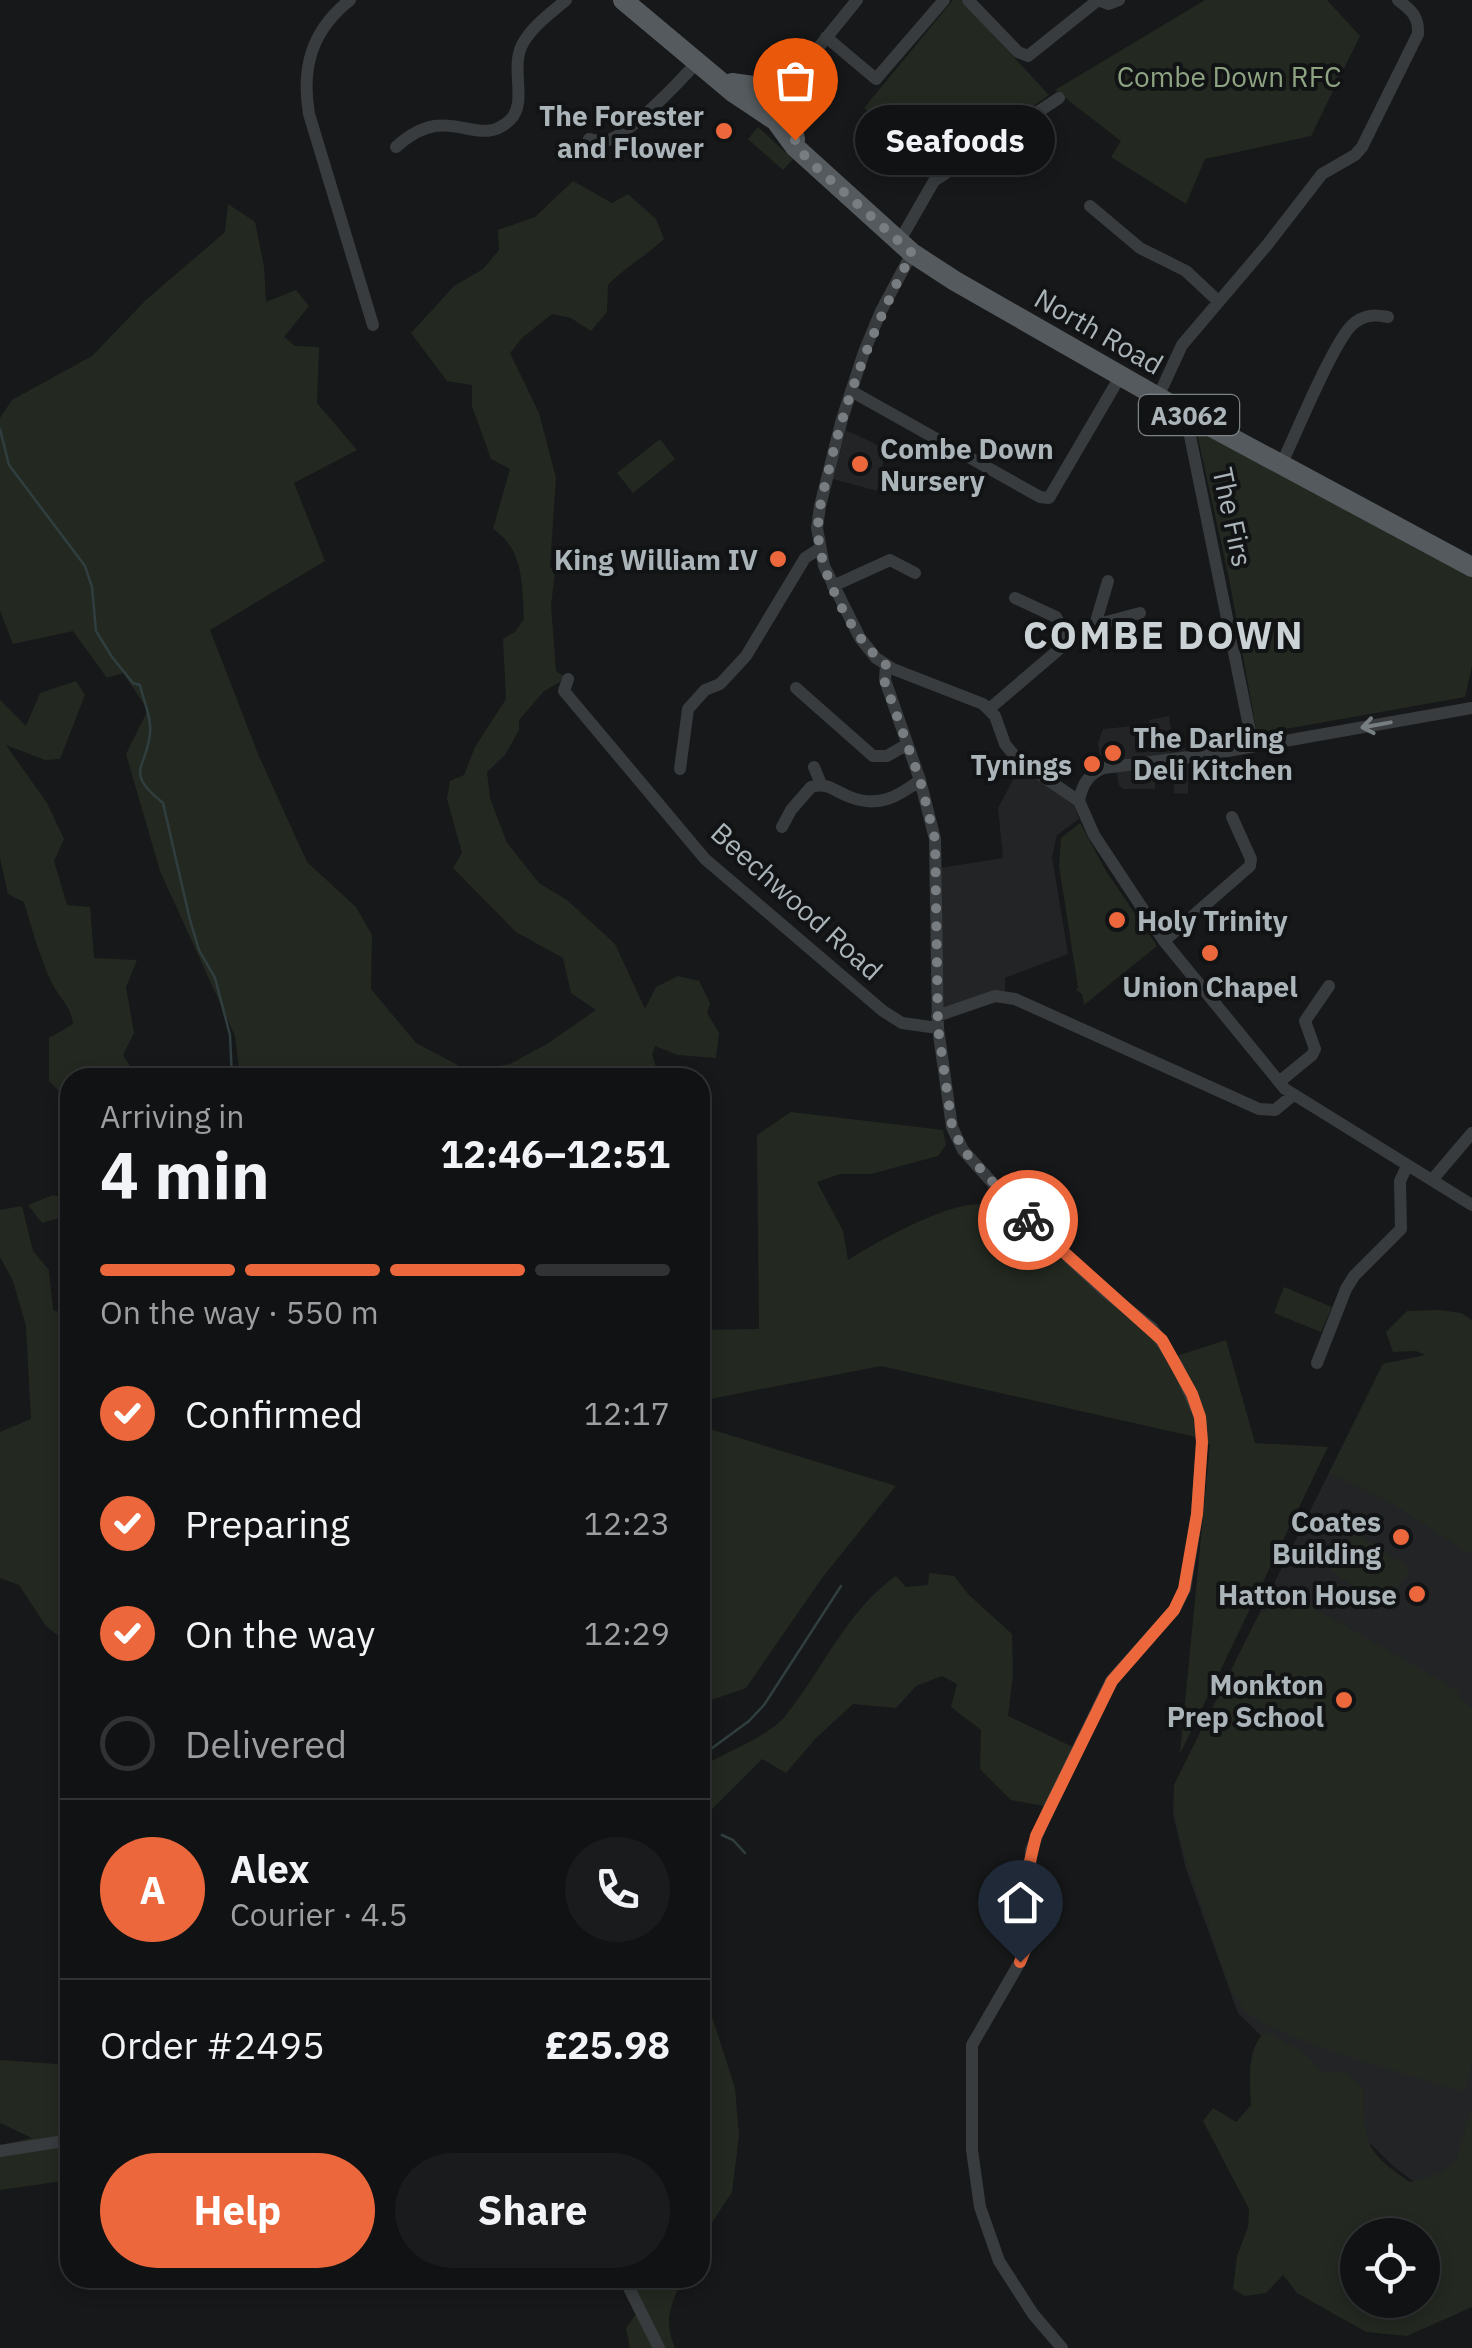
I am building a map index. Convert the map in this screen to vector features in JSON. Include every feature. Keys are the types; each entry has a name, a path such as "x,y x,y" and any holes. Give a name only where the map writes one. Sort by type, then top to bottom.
{"main road":[{"path":"624,0 706,66 775,102"},
{"name":"A3062","path":"775,102 806,158 906,247"},
{"name":"North Road","path":"906,247 955,281 1191,416 1472,567"}],"street":[{"path":"396,147 420,128 434,124 448,123 480,132 491,131 510,120 519,104 515,74 522,45 566,0"},
{"path":"775,102 858,0"},
{"path":"826,37 876,79 944,0"},
{"path":"968,0 1018,52 1028,56 1098,0 1109,4 1119,0"},
{"path":"1158,397 1182,345 1322,174 1362,147 1418,34 1418,22 1398,0"},
{"path":"349,2 327,22 308,62 307,100 374,325"},
{"path":"589,139 603,142 618,136 706,66"},
{"path":"1059,98 934,181 850,391 820,506 819,549 860,638 886,665 989,709 1005,744 1017,759 1079,802 1094,835 1164,941 1278,1082 1292,1096 1472,1205"},
{"path":"1090,206 1140,248 1186,271 1218,301"},
{"path":"1281,465 1344,333 1355,322 1374,314 1388,317"},
{"path":"850,391 1049,498 1121,375"},
{"name":"The Firs","path":"1191,416 1188,426 1253,746"},
{"path":"680,769 688,709 697,697 720,684 746,656 805,558 819,549"},
{"path":"833,586 890,560 915,573"},
{"path":"1096,625 1108,581"},
{"path":"1015,598 1056,617 1070,640"},
{"path":"989,709 1070,640 1096,625 1140,613"},
{"path":"886,665 884,680 920,780 935,839 937,1022 952,1126 963,1150 1014,1208 1162,1340 1192,1394 1200,1417 1197,1514 1184,1589 1174,1610 1112,1681 1036,1836 1028,1870 1027,1945 972,2046 972,2150 980,2207 999,2261 1033,2314 1062,2348"},
{"name":"Beechwood Road","path":"561,687 705,858 883,1011 916,1028 937,1022"},
{"path":"796,688 872,756 886,756 906,745"},
{"path":"1079,802 1090,775 1104,768 1472,708"},
{"path":"814,767 820,784 853,798 882,802 920,780"},
{"path":"782,827 804,793 820,784"},
{"path":"1164,941 1250,866 1251,859 1232,816"},
{"path":"1278,1082 1312,1055 1314,1040 1305,1021 1330,986"},
{"path":"937,1022 994,996 1006,996 1260,1109 1275,1110 1292,1096"},
{"path":"1432,1180 1472,1133"},
{"path":"1316,1363 1354,1276 1401,1230 1400,1181 1407,1166"},
{"path":"0,2151 60,2142"},
{"path":"629,2288 660,2348"}],"shaded area":[{"name":"Combe Down Nursery","path":"846,430 886,449 877,491 833,479"},
{"path":"1169,716 1173,741 1185,748 1188,794 1174,793 1174,768 1156,768 1155,789 1123,789 1114,760 1101,762 1098,744 1103,729 1134,726 1137,753 1152,751 1149,720"},
{"path":"1025,771 1074,803 1079,819 1057,835 1052,857 1068,954 1005,978 1005,991 944,1008 940,868 1003,858 998,808 1015,776"},
{"name":"Monkton Prep School","path":"1472,1331 1472,2119 1457,2167 1442,2180 1413,2181 1393,2166 1238,2013 1186,1869 1173,1814 1174,1785 1383,1364 1461,1348"}],"green space":[{"path":"953,0 961,0 1049,95 938,173 864,108"},
{"name":"Combe Down RFC","path":"1205,0 1327,0 1360,36 1311,136 1205,159 1186,204 1111,157 1121,141 1055,90"},
{"path":"758,127 793,159 783,170 748,139"},
{"path":"573,181 612,203 628,194 656,219 664,239 608,285 607,312 591,331 571,318 552,314 510,353 539,413 556,478 551,605 556,671 563,676 519,720 519,730 505,755 487,772 490,798 507,843 539,883 567,900 615,944 645,1009 656,987 678,976 699,981 710,1003 707,1013 719,1033 716,1058 678,1055 655,1046 652,1055 657,1068 487,1068 510,1064 596,1010 571,993 563,958 516,932 453,868 462,853 447,799 450,781 464,775 475,747 506,699 503,639 515,632 524,619 523,593 516,557 493,529 510,469 491,459 472,406 472,385 447,381 411,333 454,286 483,269 499,250 498,230 535,217"},
{"path":"228,204 255,222 266,302 296,290 309,306 284,337 295,346 319,347 317,403 357,450 294,483 325,561 210,630 258,754 307,862 356,907 372,935 371,989 416,1043 463,1068 239,1068 235,1036 160,871 126,754 148,710 123,673 107,678 73,631 13,644 0,611 0,418 12,400 92,356 146,300 225,232"},
{"path":"1196,429 1472,577 1472,666 1465,697 1257,734 1229,578"},
{"path":"660,439 675,459 633,493 617,473"},
{"path":"76,681 85,695 60,759 45,760 6,745 47,803 64,839 54,861 67,905 90,907 94,958 137,960 126,987 134,1033 123,1055 131,1068 60,1068 60,1092 49,1081 49,1038 73,1024 72,1017 47,971 24,902 8,894 0,858 0,700 26,726 40,693"},
{"path":"1080,823 1106,871 1157,946 1084,1005 1082,994 1076,990 1059,866 1061,838"},
{"path":"791,1112 943,1130 946,1145 938,1156 871,1174 840,1174 817,1182 843,1231 848,1260 931,1216 966,1205 993,1207 1011,1216 1149,1333 1167,1359 1226,1340 1255,1443 1328,1447 1180,1754 1210,1445 1196,1437 881,1366 710,1399 710,1330 759,1329 757,1135"},
{"path":"53,1195 60,1197 60,1218 42,1223 28,1205"},
{"path":"22,1206 33,1251 49,1270 53,1310 60,1312 60,1638 46,1626 19,1585 0,1578 0,1432 31,1419 26,1326 13,1281 0,1257 0,1210"},
{"path":"1284,1287 1332,1307 1321,1332 1274,1313"},
{"path":"1407,1311 1461,1313 1472,1320 1472,1555 1388,1501 1329,1473 1383,1364 1425,1355 1416,1351 1393,1352 1386,1332"},
{"path":"710,1429 896,1486 822,1578 746,1688 710,1701"},
{"path":"1355,1532 1410,1569 1385,1607 1330,1570"},
{"path":"929,1573 954,1576 1012,1634 1008,1716 1073,1747 1044,1806 1011,1800 980,1769 981,1730 951,1707 957,1684 942,1676 916,1686 896,1708 853,1704 786,1773 762,1759 710,1811 710,1763 758,1737 786,1715 849,1623 878,1590 896,1576 906,1587 928,1585"},
{"name":"Monkton Prep School","path":"1291,1595 1458,1691 1458,1696 1472,1708 1472,2063 1465,2092 1313,2044 1258,2020 1237,1999 1220,1961 1183,1849 1174,1785 1259,1615"},
{"path":"710,2011 735,2088 739,2136 732,2192 710,2226"},
{"path":"1265,2031 1306,2054 1320,2071 1347,2073 1363,2088 1366,2133 1375,2153 1410,2182 1443,2172 1457,2159 1472,2109 1472,2307 1407,2336 1366,2332 1341,2318 1440,2318 1440,2218 1340,2218 1340,2317 1297,2293 1283,2275 1266,2293 1245,2296 1233,2289 1249,2209 1203,2121 1213,2108 1236,2122 1251,2105 1250,2066"},
{"path":"0,2060 60,2064 60,2181 0,2190 0,2145 32,2138 0,2123"},
{"path":"633,2288 679,2288 670,2312 669,2329 675,2348 630,2348 626,2328 643,2305"}],"waterway":[{"path":"0,429 9,465 85,566 92,587 96,631 133,683 140,685 150,727 141,776 163,803 190,920 199,950 215,978 230,1035 232,1068"},
{"path":"710,1750 764,1705 841,1586"},
{"path":"722,1835 745,1853"}],"way so far":[{"path":"795,140 806,158 912,253 881,311 850,391 820,506 819,549 860,638 886,665 884,680 929,809 935,839 938,1028 952,1126 963,1150 1028,1220"}],"place":[{"name":"The Forester and Flower","path":"724,131"},
{"name":"Seafoods","path":"795,140"},
{"name":"Combe Down Nursery","path":"860,464"},
{"name":"King William IV","path":"778,559"},
{"name":"The Darling Deli Kitchen","path":"1113,753"},
{"name":"Tynings","path":"1092,764"},
{"name":"Holy Trinity","path":"1117,920"},
{"name":"Union Chapel","path":"1210,953"},
{"name":"Coates Building","path":"1401,1537"},
{"name":"Hatton House","path":"1417,1594"},
{"name":"Monkton Prep School","path":"1344,1700"}],"district":[{"name":"COMBE DOWN","path":"1164,634"}],"route":[{"path":"1020,1962 1027,1945 1028,1870 1036,1836 1112,1681 1174,1610 1184,1589 1197,1514 1202,1442 1200,1417 1192,1394 1162,1340 1028,1220"}]}
